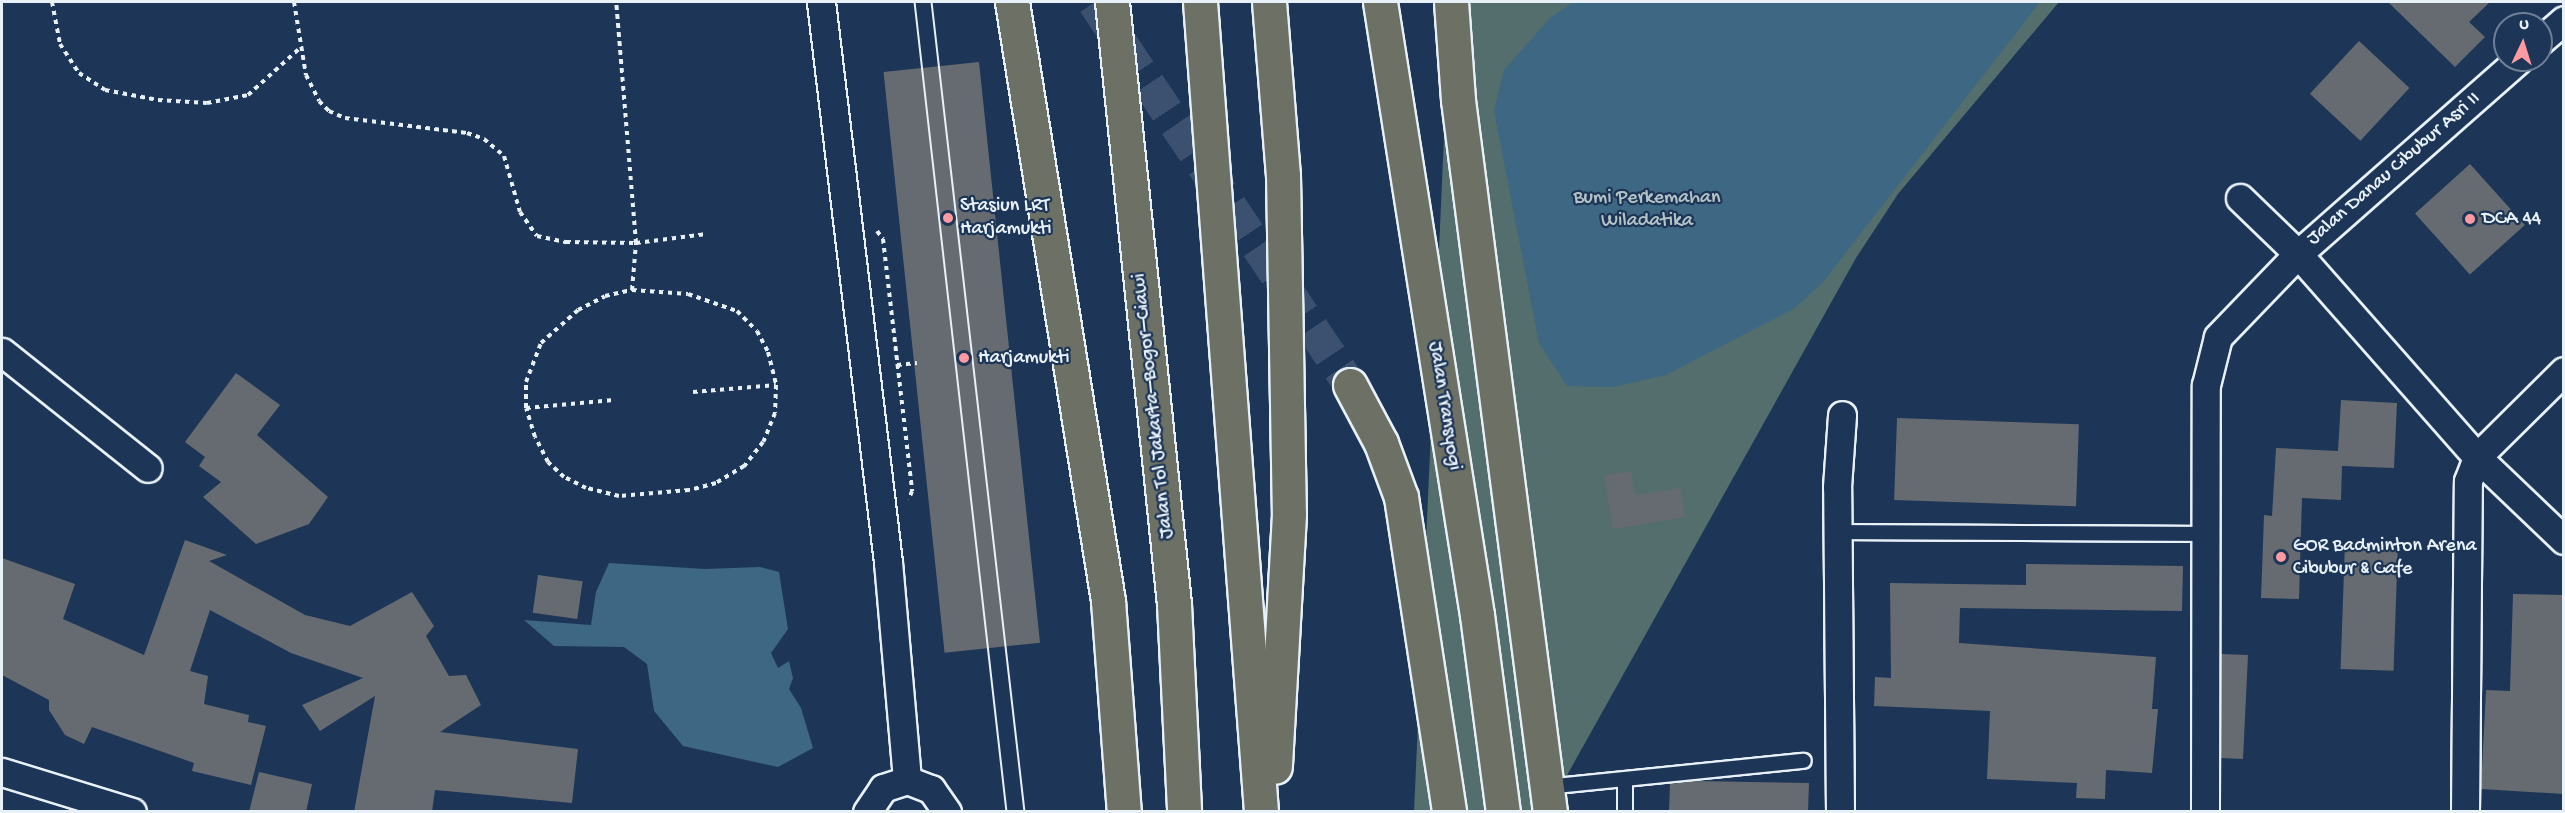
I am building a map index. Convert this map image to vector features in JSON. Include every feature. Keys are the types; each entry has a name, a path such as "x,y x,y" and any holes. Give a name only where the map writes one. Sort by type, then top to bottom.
{"highway":[{"path":"1012,2 1108,601 1124,812"},
{"name":"Jalan Tol Jakarta–Bogor–Ciawi","path":"1112,2 1174,604 1184,812"},
{"path":"1200,2 1261,812"},
{"path":"1269,2 1283,175 1289,514 1272,812"},
{"name":"Jalan Transyogi","path":"1380,2 1477,615 1503,812"},
{"path":"1451,2 1458,100 1548,799"},
{"path":"1350,385 1382,443 1401,497 1449,812"},
{"path":"1477,615 1523,607"}],"street":[{"path":"820,2 888,562 907,780"},
{"name":"Jalan Danau Cibubur Asri II","path":"2205,812 2206,385 2218,337 2298,254 2504,72"},
{"path":"2240,198 2298,254 2477,457 2564,540"},
{"path":"2,352 148,468"},
{"path":"2465,812 2469,481 2477,457 2564,371"},
{"path":"1840,812 1838,532 1842,415"},
{"path":"2,772 132,812"},
{"path":"867,812 882,788 907,780 931,789 947,812"}],"lane":[{"path":"1838,532 2206,534"},
{"path":"1548,799 1625,779 1804,761"},
{"path":"1625,779 1625,812"}],"path":[{"path":"52,2 60,44 79,73 105,90 147,98 207,103 237,98 276,73 300,48"},
{"path":"294,2 300,48 312,90 329,111 345,118 467,133 494,145 510,169 526,225 537,236 566,242 636,243 706,234"},
{"path":"616,2 636,243 632,290"},
{"path":"883,239 912,491"},
{"path":"632,290 688,294 737,311 757,332 768,352 776,385 775,413 763,442 744,466 716,483 657,494 619,496 586,488 564,477 548,462 526,408 526,381 531,364 542,343 558,324 605,296 632,290"},
{"path":"897,365 917,363"},
{"path":"693,392 776,385"},
{"path":"526,408 614,400"}],"green space":[{"name":"Bumi Perkemahan Wiladatika","path":"1450,2 2059,2 1898,194 1856,258 1547,811 1414,812"}],"water":[{"path":"1573,2 2040,2 1823,282 1795,308 1666,375 1613,387 1567,386 1539,343 1494,111 1504,70 1550,18"},
{"path":"609,563 705,569 760,567 779,572 788,629 771,653 778,668 789,661 793,678 789,689 801,708 813,748 778,767 683,746 654,711 647,664 624,647 554,646 524,620 591,625 596,592"}],"building":[{"path":"2388,2 2490,2 2469,22 2485,37 2455,67"},
{"path":"2359,41 2409,88 2360,141 2310,94"},
{"name":"Stasiun LRT Harjamukti","path":"979,62 1040,643 945,653 884,72"},
{"name":"DCA 44","path":"2470,164 2525,225 2470,274 2415,214"},
{"path":"236,373 280,405 257,435 328,497 309,524 256,544 203,497 221,482 199,466 205,457 185,442"},
{"path":"2341,400 2397,403 2394,468 2342,466 2341,500 2302,498 2299,599 2261,598 2264,515 2272,516 2276,448 2338,451"},
{"path":"1897,418 2079,424 2076,506 1894,500"},
{"path":"1631,471 1635,495 1680,488 1685,517 1613,529 1604,475"},
{"path":"185,540 227,555 209,561 305,615 350,626 412,592 434,626 426,636 449,676 466,675 481,705 440,732 578,749 572,803 435,790 432,812 354,812 375,696 320,731 302,705 363,678 291,653 210,610 190,671 208,676 204,704 249,715 248,722 266,726 251,785 192,771 194,763 92,727 84,744 65,735 49,710 49,700 2,675 2,558 75,584 63,619 144,655"},
{"path":"2345,542 2398,544 2394,671 2341,669"},
{"path":"2026,564 2183,566 2182,611 1960,608 1959,643 2156,657 2152,709 2158,709 2152,773 2106,770 2105,799 2076,798 2077,783 1987,779 1990,711 1874,706 1875,677 1891,678 1890,583 2026,585"},
{"path":"538,575 583,581 577,619 533,613"},
{"path":"2513,594 2564,595 2564,794 2481,789 2486,690 2510,691"},
{"path":"2221,654 2248,655 2243,759 2221,758"},
{"path":"259,772 312,784 306,812 249,812"},
{"path":"1694,781 1809,783 1808,812 1669,812 1670,784"}],"tunnel":[{"path":"1094,2 1350,385"}],"tram line":[{"path":"915,2 1007,812"},
{"path":"932,2 1025,812"}],"place":[{"name":"Stasiun LRT Harjamukti","path":"948,218"},
{"name":"DCA 44","path":"2470,219"},
{"name":"Harjamukti","path":"964,358"},
{"name":"GOR Badminton Arena Cibubur & Cafe","path":"2281,557"}]}
